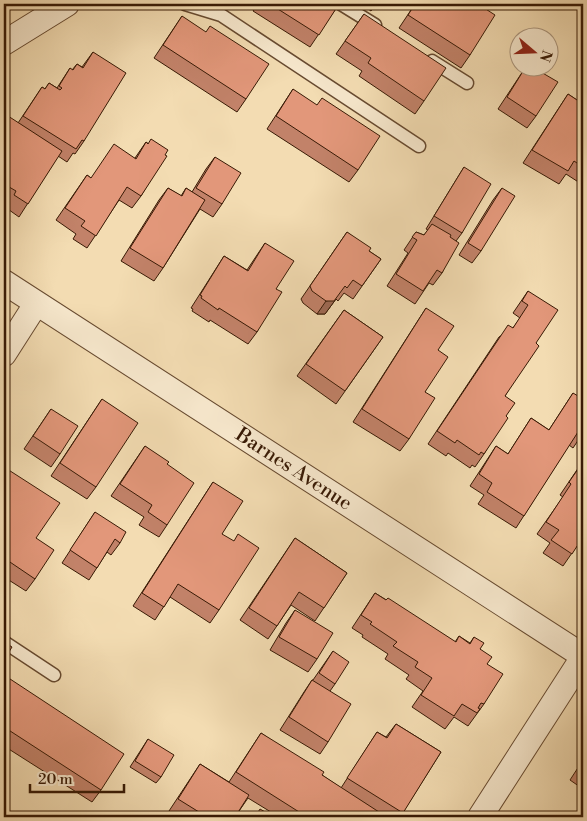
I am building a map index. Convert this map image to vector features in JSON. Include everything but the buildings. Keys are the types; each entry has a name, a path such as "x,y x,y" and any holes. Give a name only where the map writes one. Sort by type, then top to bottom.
{"street":[{"path":"4,43 67,4"},
{"name":"Barnes Avenue","path":"4,282 583,656"},
{"path":"4,354 36,304"},
{"path":"480,817 583,656"}],"lane":[{"path":"185,4 220,9 419,146"},
{"path":"341,4 383,30"},
{"path":"425,56 467,83"},
{"path":"4,642 54,675"}]}
